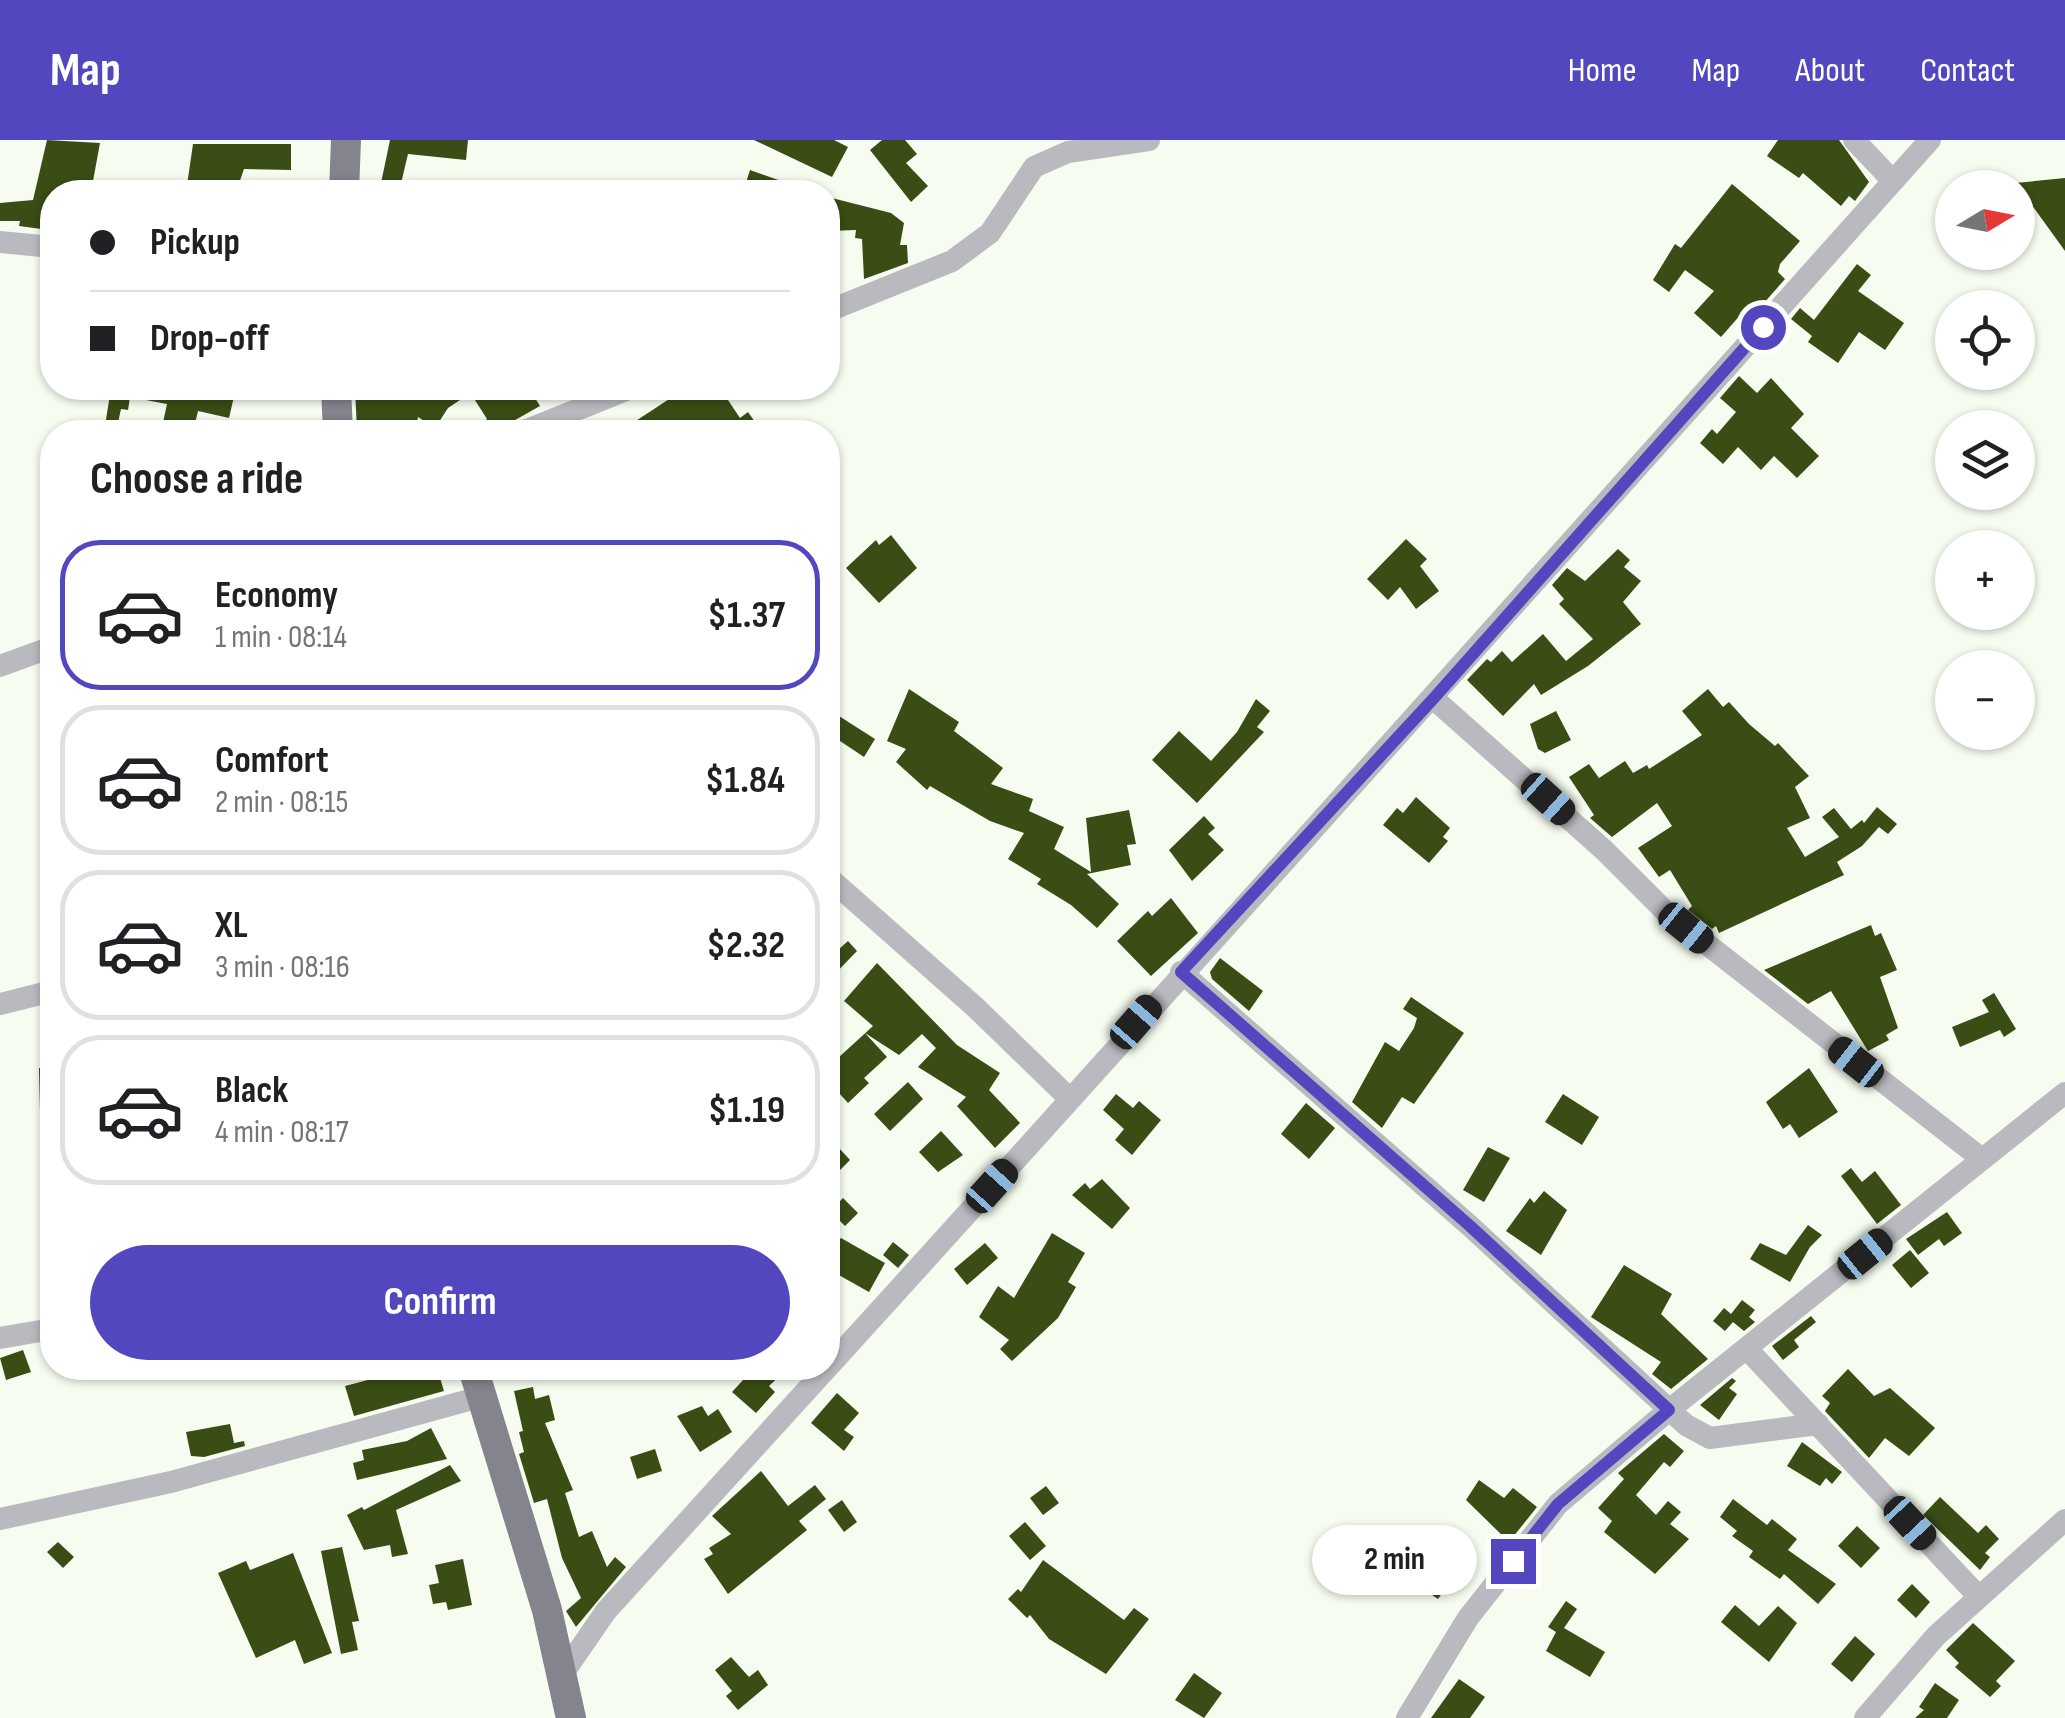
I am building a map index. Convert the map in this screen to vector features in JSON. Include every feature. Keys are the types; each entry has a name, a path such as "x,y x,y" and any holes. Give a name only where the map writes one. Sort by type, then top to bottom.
{"main road":[{"path":"344,180 346,140"},
{"path":"476,1382 519,1512 571,1718"}],"street":[{"path":"840,305 952,261 990,233 1034,167 1068,152 1148,140"},
{"path":"1854,140 1893,181"},
{"path":"840,1353 1181,972 1434,698 1930,140"},
{"path":"0,242 40,246"},
{"path":"552,420 601,400"},
{"path":"0,666 40,651"},
{"path":"1434,698 1604,850 1667,914 1982,1159"},
{"path":"840,888 976,1007 1070,1099"},
{"path":"1181,972 1470,1226 1669,1410 1710,1438 1818,1424"},
{"path":"0,1004 40,994"},
{"path":"1407,1718 1468,1618 1558,1504 1669,1410 2065,1093"},
{"path":"0,1338 40,1330"},
{"path":"1748,1350 1979,1598"},
{"path":"562,1675 606,1612 815,1380"},
{"path":"0,1520 171,1482 476,1382"},
{"path":"1865,1718 1936,1636 2065,1520"}],"building":[{"path":"47,140 100,143 93,180 40,180 40,229 19,226 20,221 0,221 0,203 33,200"},
{"path":"390,140 468,140 466,160 408,154 402,180 382,180"},
{"path":"754,140 834,140 848,147 832,177"},
{"path":"882,140 905,140 917,154 906,163 928,186 911,202 870,150"},
{"path":"1778,140 1839,140 1869,182 1855,201 1849,196 1841,206 1803,173 1799,178 1767,156"},
{"path":"193,144 291,144 291,170 244,169 240,180 188,180"},
{"path":"750,170 778,180 747,180"},
{"path":"2065,178 2065,251 2035,209 2035,181"},
{"path":"1732,184 1800,241 1780,264 1778,272 1785,279 1756,312 1749,305 1721,337 1694,313 1714,291 1685,270 1669,292 1653,280 1675,244 1681,248"},
{"path":"840,200 891,213 904,223 900,245 907,245 908,263 864,279 862,239 855,238 856,230 840,231"},
{"path":"1857,264 1871,275 1858,291 1904,323 1885,350 1859,332 1838,363 1808,342 1812,336 1791,319 1800,308 1814,320"},
{"path":"1739,376 1757,393 1771,378 1804,414 1791,428 1819,456 1797,478 1774,456 1761,470 1738,447 1723,464 1700,443 1712,429 1717,434 1736,412 1720,398"},
{"path":"109,400 130,400 128,410 121,409 119,420 106,420"},
{"path":"146,400 233,400 229,418 198,411 196,420 164,420 167,404"},
{"path":"356,400 460,400 440,420 356,420"},
{"path":"475,400 536,400 540,406 515,420 487,419"},
{"path":"668,400 728,400 740,418 748,412 754,420 637,420"},
{"path":"891,535 917,568 879,603 846,568 876,540 879,545"},
{"path":"1406,539 1427,559 1420,566 1439,591 1416,609 1400,587 1388,600 1367,579"},
{"path":"1618,549 1630,560 1624,567 1641,581 1623,602 1641,624 1588,666 1541,695 1534,684 1503,716 1467,680 1487,659 1491,662 1502,651 1512,662 1543,634 1566,661 1593,639 1559,604 1564,599 1552,585 1567,568 1585,581"},
{"path":"909,689 959,722 954,731 1003,768 991,784 1033,799 1029,811 1064,827 1054,849 1091,872 1086,818 1129,810 1136,844 1127,845 1131,865 1087,874 1119,904 1097,928 1071,905 1037,884 1041,879 1008,859 1024,833 990,821 930,786 927,790 896,762 906,749 887,741"},
{"path":"1708,689 1723,707 1729,702 1775,746 1778,743 1809,776 1795,787 1810,818 1787,828 1805,857 1839,837 1822,817 1834,808 1851,829 1862,820 1864,823 1877,807 1897,824 1888,834 1879,827 1862,846 1837,862 1844,875 1719,933 1716,926 1712,929 1688,910 1692,906 1670,870 1659,877 1638,848 1672,826 1657,803 1612,837 1590,818 1594,815 1569,777 1589,764 1599,778 1625,761 1633,773 1647,765 1649,769 1702,735 1682,711"},
{"path":"1256,699 1270,711 1257,727 1264,732 1197,803 1152,760 1179,731 1211,761 1237,732"},
{"path":"1556,711 1571,740 1545,753 1538,749 1530,724"},
{"path":"840,717 875,739 864,757 840,741"},
{"path":"1416,797 1450,828 1443,837 1448,841 1429,863 1383,825 1397,808 1403,813"},
{"path":"1204,816 1215,828 1208,834 1224,850 1192,881 1169,850"},
{"path":"1171,898 1198,933 1151,976 1117,941 1148,911 1152,916"},
{"path":"1871,925 1875,936 1881,933 1897,970 1880,977 1898,1028 1886,1035 1889,1040 1868,1051 1831,991 1808,1004 1764,970"},
{"path":"848,941 857,951 840,969 840,948"},
{"path":"1220,958 1263,991 1249,1011 1212,979 1210,972"},
{"path":"877,963 957,1045 1000,1073 989,1090 1020,1123 995,1148 957,1106 966,1097 918,1067 936,1048 922,1034 899,1055 865,1033 873,1026 844,1001"},
{"path":"1994,993 2016,1029 2004,1037 2000,1030 1960,1047 1952,1027 1989,1012 1982,1000"},
{"path":"1411,997 1464,1033 1414,1104 1402,1097 1382,1128 1352,1102 1385,1042 1399,1051 1414,1028 1417,1018 1403,1009"},
{"path":"865,1033 887,1057 864,1078 869,1083 848,1103 840,1094 840,1056"},
{"path":"1809,1068 1838,1112 1799,1138 1790,1124 1783,1129 1766,1102"},
{"path":"908,1082 923,1099 890,1131 874,1114"},
{"path":"1116,1094 1133,1108 1139,1101 1161,1120 1132,1155 1115,1140 1124,1129 1103,1110"},
{"path":"1563,1094 1599,1117 1582,1145 1545,1122"},
{"path":"1306,1103 1335,1128 1309,1159 1281,1134"},
{"path":"941,1131 963,1155 938,1172 919,1152"},
{"path":"1488,1147 1510,1158 1484,1202 1463,1190"},
{"path":"840,1149 850,1160 840,1170"},
{"path":"1851,1168 1862,1182 1875,1171 1901,1205 1877,1224 1841,1176"},
{"path":"1102,1179 1130,1208 1112,1229 1072,1195 1085,1183 1090,1189"},
{"path":"1544,1191 1567,1210 1541,1255 1506,1231 1530,1198 1534,1203"},
{"path":"843,1198 858,1213 845,1226 840,1221"},
{"path":"1947,1212 1962,1233 1944,1246 1939,1239 1918,1255 1906,1239"},
{"path":"1808,1225 1822,1235 1810,1247 1790,1282 1750,1259 1760,1243 1786,1255"},
{"path":"1052,1233 1085,1253 1068,1282 1076,1287 1058,1318 1012,1361 1000,1349 1009,1340 979,1317 998,1286 1014,1298"},
{"path":"840,1239 885,1263 869,1292 840,1276"},
{"path":"893,1242 909,1255 898,1268 883,1255"},
{"path":"985,1243 998,1258 967,1285 954,1269"},
{"path":"1910,1250 1929,1273 1911,1288 1892,1265"},
{"path":"1624,1265 1672,1294 1661,1314 1708,1359 1671,1389 1652,1374 1661,1362 1591,1317"},
{"path":"1742,1300 1755,1310 1749,1317 1755,1322 1744,1331 1733,1322 1725,1331 1713,1321 1724,1308 1731,1314"},
{"path":"1811,1316 1816,1322 1794,1340 1799,1347 1783,1360 1772,1346"},
{"path":"23,1350 31,1372 6,1380 0,1358"},
{"path":"1848,1369 1874,1396 1890,1388 1935,1428 1909,1456 1885,1438 1869,1458 1825,1411 1830,1403 1822,1396"},
{"path":"1732,1378 1736,1381 1729,1388 1737,1394 1719,1420 1700,1405"},
{"path":"368,1380 441,1380 444,1391 354,1416 345,1386"},
{"path":"743,1380 775,1380 769,1386 775,1392 756,1413 732,1392"},
{"path":"533,1387 535,1399 549,1395 555,1420 545,1423 573,1490 565,1493 579,1537 592,1531 607,1567 615,1557 626,1567 576,1627 566,1611 581,1598 562,1558 547,1499 534,1503 519,1454 524,1452 519,1432 523,1431 514,1391"},
{"path":"837,1393 859,1413 844,1430 854,1437 844,1451 811,1423"},
{"path":"702,1406 708,1416 718,1409 732,1432 700,1452 677,1416"},
{"path":"230,1424 234,1443 244,1441 245,1446 204,1457 191,1456 186,1432"},
{"path":"431,1428 447,1459 357,1480 353,1463 364,1460 362,1450 407,1441"},
{"path":"1664,1434 1684,1451 1670,1467 1664,1462 1636,1495 1656,1515 1668,1501 1681,1512 1670,1524 1689,1539 1655,1574 1604,1532 1612,1521 1598,1508 1624,1479 1618,1473"},
{"path":"1802,1442 1842,1472 1832,1484 1826,1478 1820,1486 1787,1466"},
{"path":"655,1449 662,1471 637,1479 630,1457"},
{"path":"450,1465 461,1481 396,1510 408,1554 392,1557 390,1545 364,1550 347,1515"},
{"path":"761,1471 788,1506 815,1485 826,1499 799,1521 807,1530 728,1594 704,1559 713,1554 709,1548 731,1534 712,1516"},
{"path":"1479,1480 1504,1498 1513,1488 1537,1507 1509,1542 1466,1500"},
{"path":"1046,1486 1059,1503 1043,1515 1030,1498"},
{"path":"1940,1497 1978,1533 1986,1525 1999,1539 1985,1553 1990,1557 1980,1570 1923,1515"},
{"path":"1733,1499 1767,1525 1772,1519 1797,1539 1788,1550 1836,1584 1818,1604 1784,1574 1780,1579 1749,1557 1753,1551 1732,1536 1737,1531 1720,1517"},
{"path":"842,1500 857,1522 844,1532 828,1510"},
{"path":"1025,1522 1046,1546 1030,1560 1009,1536"},
{"path":"1857,1526 1880,1548 1861,1568 1838,1546"},
{"path":"58,1542 74,1557 63,1568 47,1552"},
{"path":"342,1547 359,1621 352,1622 358,1650 341,1654 321,1551"},
{"path":"1425,1547 1458,1570 1438,1599 1419,1586 1424,1579 1409,1568"},
{"path":"293,1553 332,1653 304,1664 295,1640 256,1658 218,1573 246,1561 250,1570"},
{"path":"463,1559 472,1605 448,1610 446,1602 433,1604 429,1585 439,1583 435,1565"},
{"path":"1043,1560 1124,1620 1134,1608 1149,1619 1106,1674 1049,1639 1030,1615 1027,1618 1008,1599 1018,1589 1021,1592"},
{"path":"1912,1584 1930,1602 1916,1618 1897,1600"},
{"path":"1566,1601 1577,1609 1564,1628 1605,1652 1590,1677 1546,1651 1556,1632 1548,1627"},
{"path":"1735,1605 1759,1626 1778,1606 1797,1623 1769,1662 1721,1622"},
{"path":"1973,1623 2015,1661 1996,1681 2001,1686 1990,1697 1955,1667 1959,1663 1946,1650"},
{"path":"1855,1636 1875,1654 1852,1682 1831,1664"},
{"path":"731,1657 749,1677 758,1670 768,1685 738,1710 726,1696 732,1691 715,1670"},
{"path":"1194,1673 1222,1693 1204,1718 1175,1700"},
{"path":"1459,1679 1485,1697 1470,1718 1431,1718"},
{"path":"1935,1683 1959,1700 1947,1718 1915,1718 1924,1710 1919,1707"}],"route":[{"path":"1513,1561 1558,1504 1669,1410 1470,1226 1324,1102 1181,972 1434,698 1763,327"}]}
